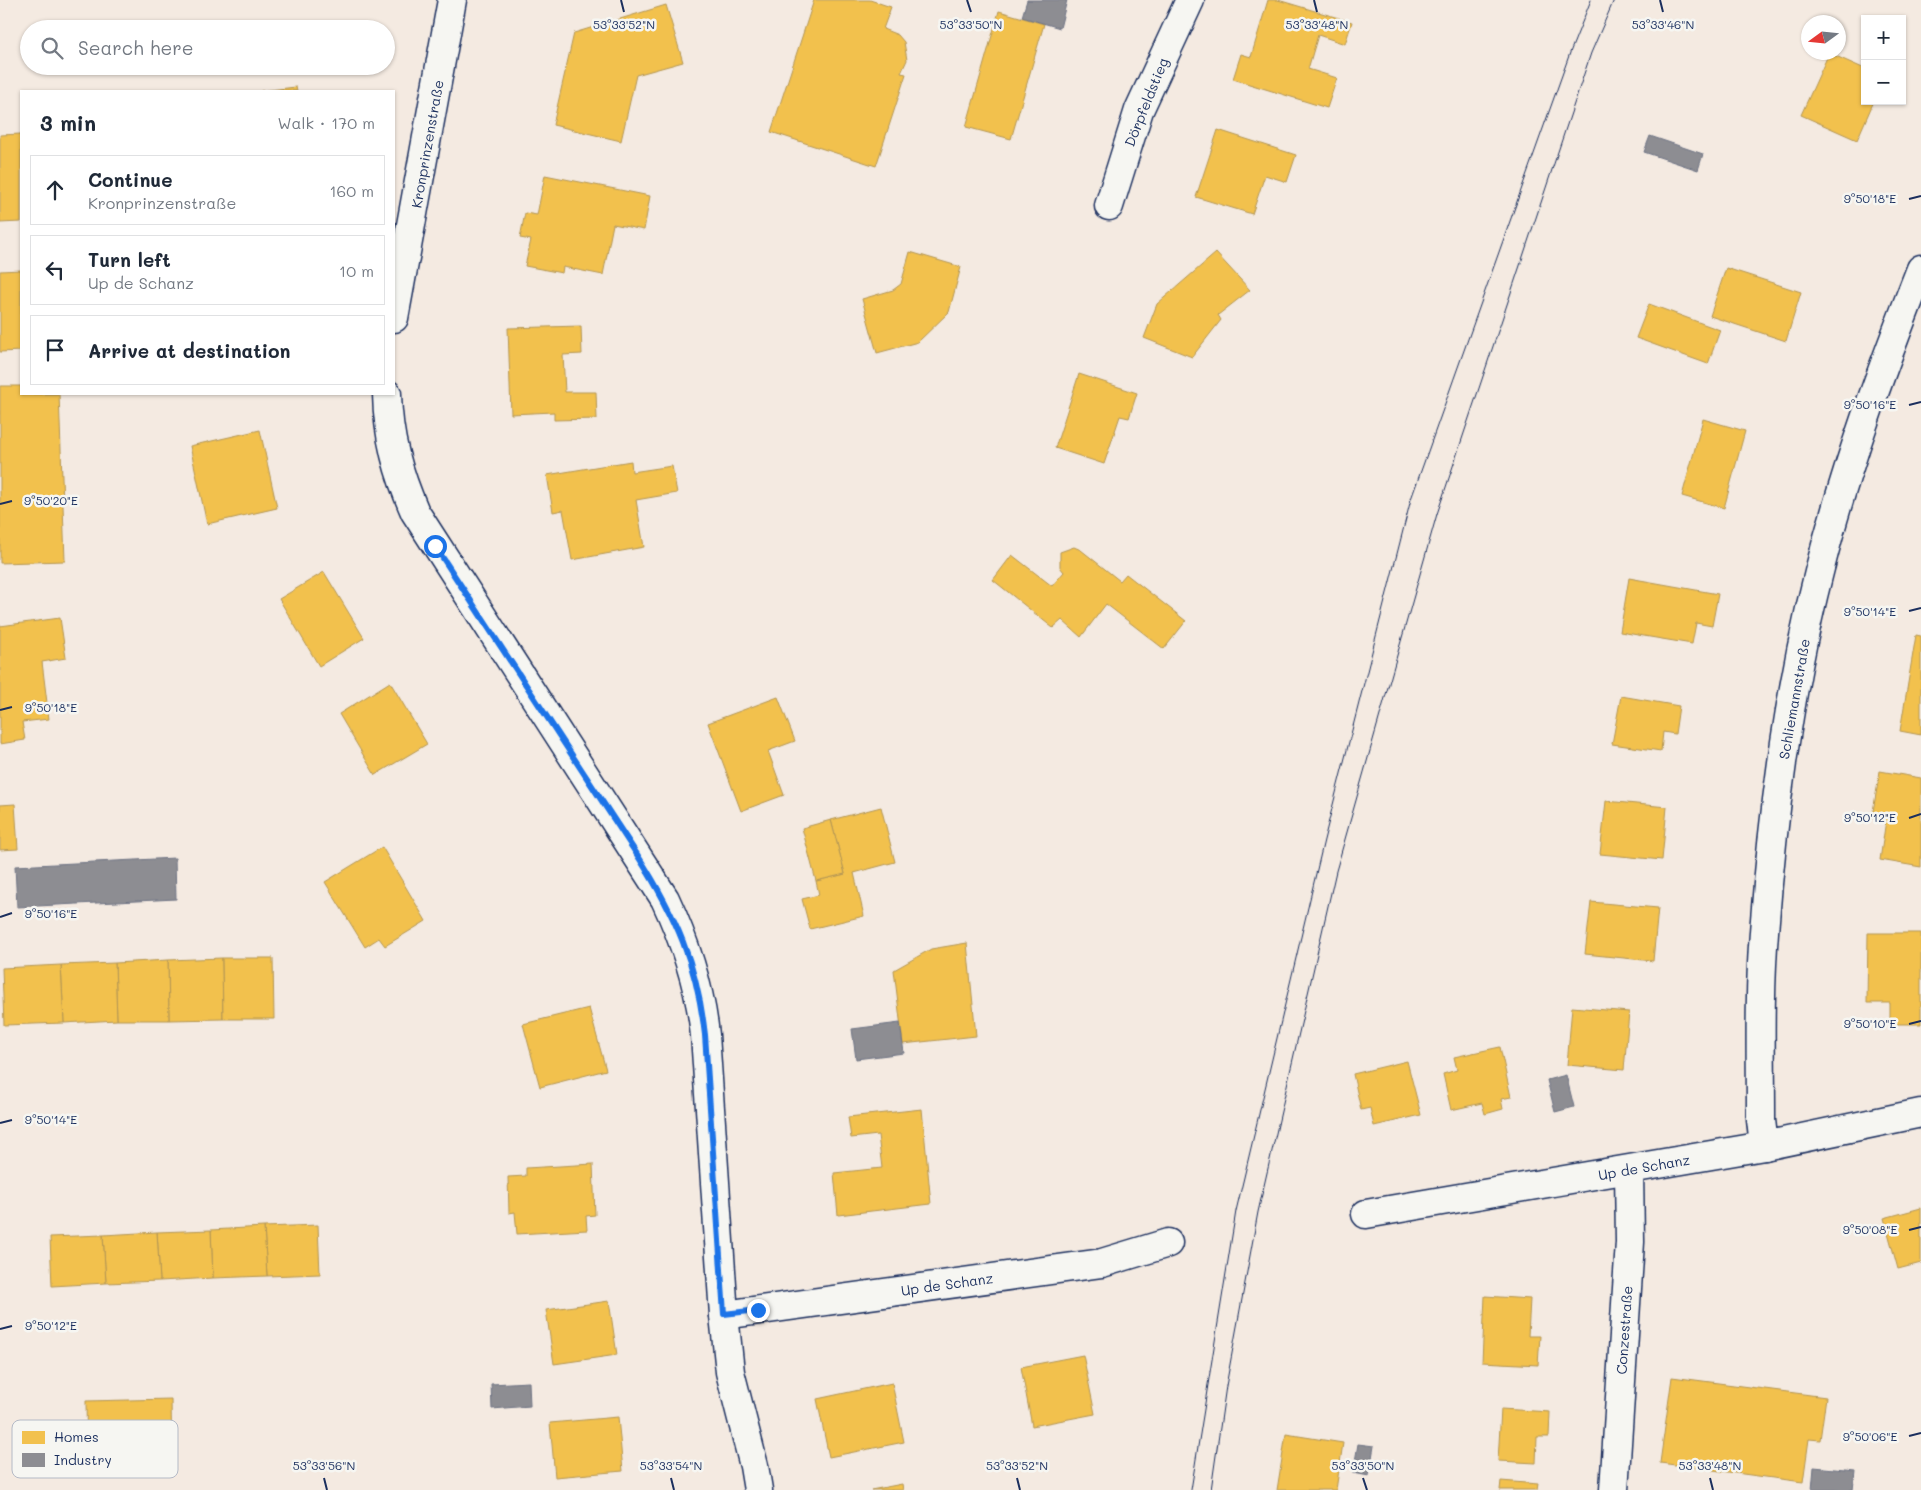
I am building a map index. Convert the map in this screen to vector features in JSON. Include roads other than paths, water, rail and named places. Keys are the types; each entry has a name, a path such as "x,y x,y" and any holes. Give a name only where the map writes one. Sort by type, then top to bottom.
{"street":[{"name":"Kronprinzenstraße","path":"395,313 424,163 452,0"},
{"name":"Dörpfeldstieg","path":"1108,206 1140,110 1190,0"},
{"name":"Schliemannstraße","path":"1764,1146 1761,1120 1763,935 1782,765 1796,682 1819,570 1863,421 1921,269"},
{"path":"387,395 387,421 393,453 402,483 415,512 665,899 693,967 701,1002 705,1035 724,1314 730,1372 754,1466 758,1490"},
{"name":"Up de Schanz","path":"1366,1214 1764,1146 1921,1113"},
{"name":"Conzestraße","path":"1614,1490 1630,1242 1629,1170"},
{"name":"Up de Schanz","path":"724,1314 1102,1263 1168,1243"}],"tram line":[{"path":"1191,1490 1236,1211 1324,840 1411,499 1571,50 1591,0"},
{"path":"1211,1490 1226,1386 1258,1212 1336,871 1437,514 1591,53 1614,0"}]}
